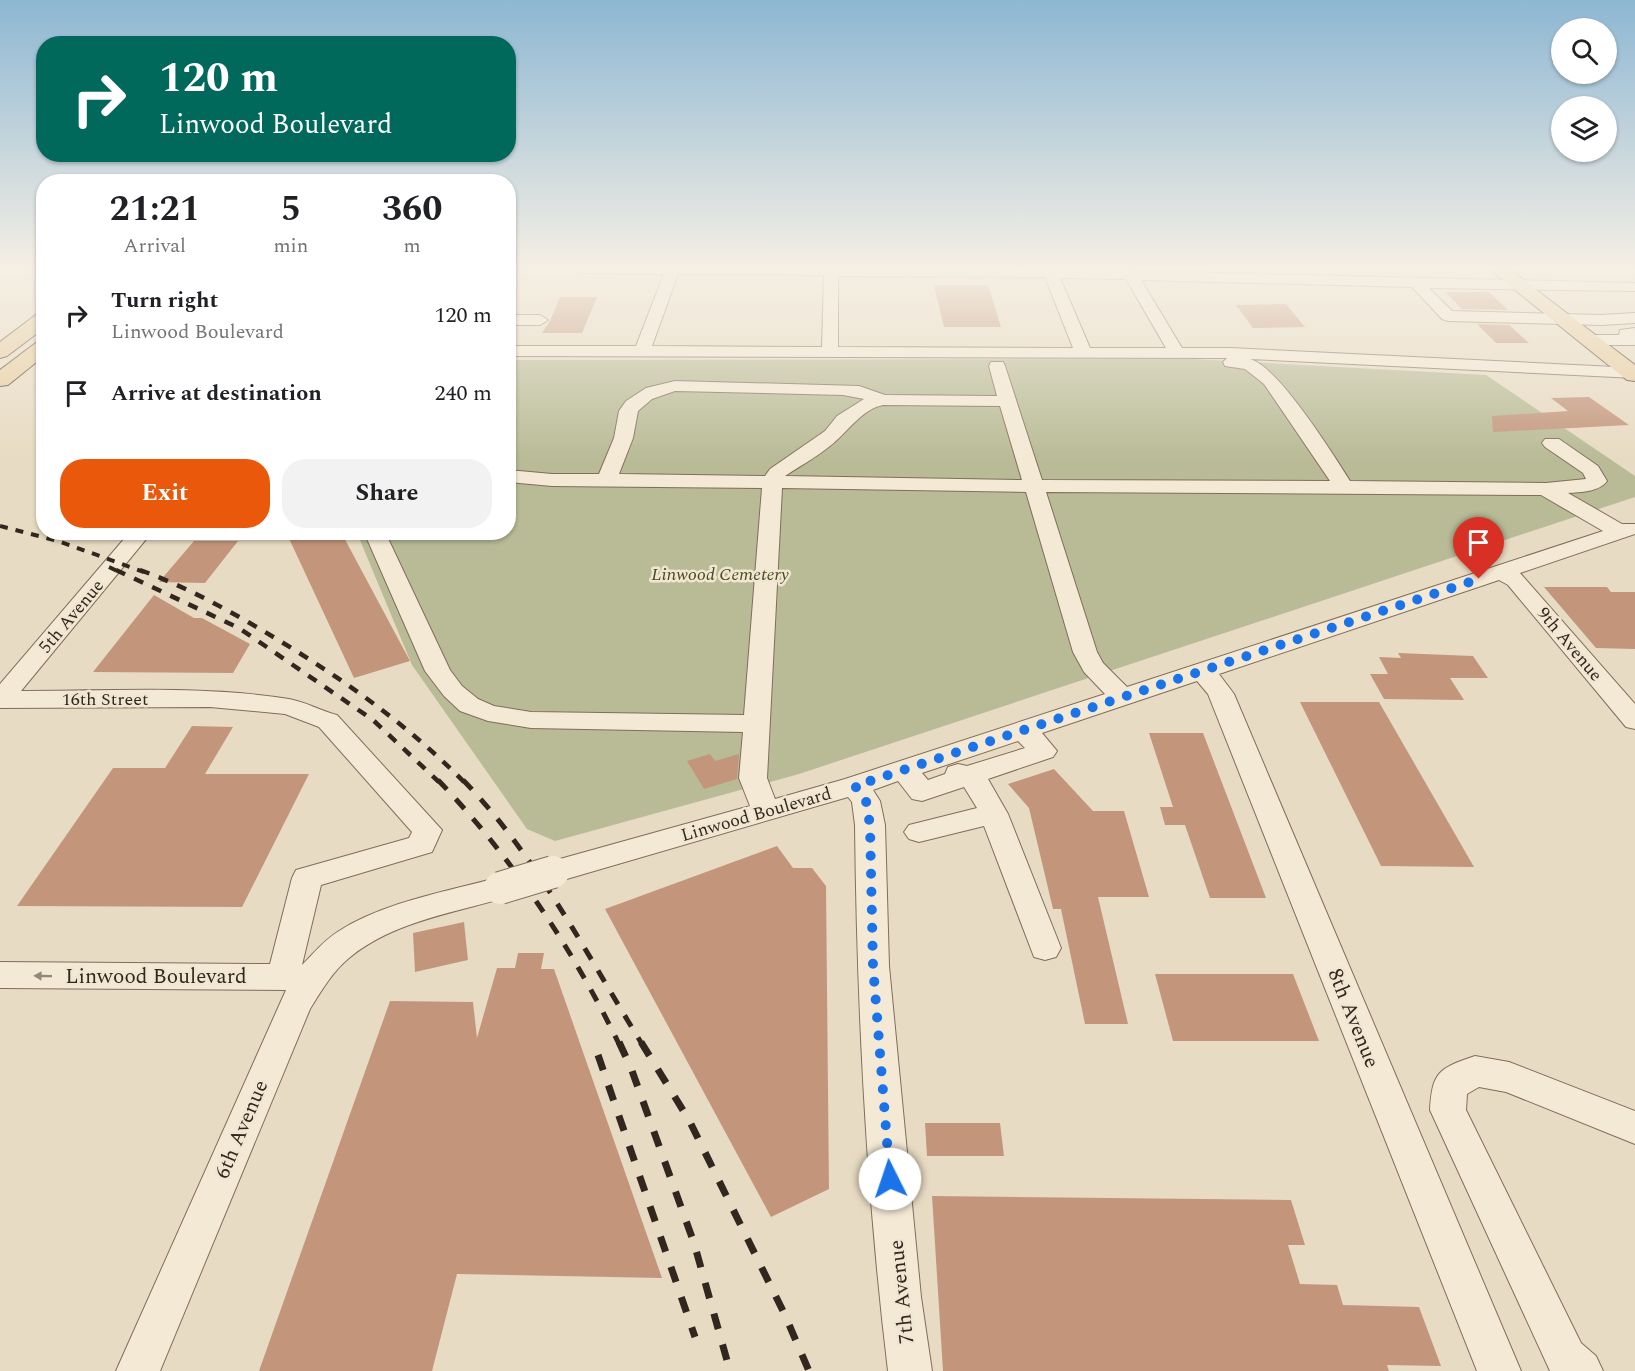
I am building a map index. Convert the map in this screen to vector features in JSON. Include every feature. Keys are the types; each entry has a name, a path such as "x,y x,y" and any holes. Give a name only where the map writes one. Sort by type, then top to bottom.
{"main road":[{"path":"0,352 25,333"},
{"path":"1580,333 1634,374"},
{"path":"0,380 36,352"}],"street":[{"path":"642,352 649,333"},
{"path":"830,333 830,352"},
{"path":"1076,333 1084,354"},
{"path":"1164,333 1177,353"},
{"path":"1635,333 1626,333 1635,340"},
{"path":"1589,340 1635,340"},
{"path":"516,351 1251,354 1348,361 1634,374"},
{"path":"516,362 974,363 996,366 1012,363 1216,362 1250,364 1270,380 1326,458 1343,486"},
{"path":"996,366 1085,652 1093,667 1123,697"},
{"path":"616,480 609,476 611,466 625,436 629,409 638,400 662,388 692,386 843,390 859,391 883,399"},
{"path":"766,811 753,778 772,482 777,474 832,435 844,420 871,402 883,399 1008,401"},
{"path":"516,477 552,480 1035,486 1343,486 1546,489 1585,486 1597,481 1591,470 1552,444"},
{"path":"1546,489 1583,511 1619,527"},
{"name":"Linwood Boulevard","path":"388,922 553,872 855,786 1501,572 1619,527"},
{"name":"5th Avenue","path":"0,699 135,540"},
{"path":"378,540 438,671 453,691 469,705 488,713 531,720 756,724"},
{"name":"9th Avenue","path":"1501,572 1516,580 1632,713"},
{"name":"8th Avenue","path":"1200,671 1215,683 1221,694 1499,1371"},
{"name":"16th Street","path":"0,699 210,699 290,707 309,716 328,721 427,830 421,845 307,878 297,977"},
{"path":"904,770 922,792 1043,751 1023,730"},
{"path":"944,756 983,791 1045,948"},
{"name":"7th Avenue","path":"855,786 866,801 870,825 873,966 900,1297 910,1371"},
{"path":"919,832 994,814"},
{"name":"6th Avenue","path":"138,1371 295,1004 297,977 361,933 388,922"},
{"name":"Linwood Boulevard","path":"0,975 297,977"},
{"path":"1581,1371 1566,1358 1448,1110 1449,1086 1475,1071 1509,1077 1635,1128"}],"green space":[{"name":"Linwood Cemetery","path":"1193,359 1486,375 1635,476 1635,497 799,774 555,841 527,829 412,665 360,540 516,540 516,360"}],"building":[{"path":"1486,333 1518,333 1529,343 1496,343"},
{"path":"1589,397 1629,425 1493,432 1492,416 1568,411 1551,398"},
{"path":"290,540 345,540 410,661 354,678"},
{"path":"194,541 238,541 205,583 159,582"},
{"path":"1544,587 1607,587 1611,592 1635,592 1635,649 1596,648"},
{"path":"154,595 194,618 202,618 250,644 233,673 93,672"},
{"path":"1398,653 1473,656 1488,678 1450,678 1464,700 1384,699 1370,674 1388,674 1379,657 1401,658"},
{"path":"1300,702 1379,702 1474,867 1381,866"},
{"path":"192,726 233,727 205,774 309,774 242,907 17,906 113,768 165,768"},
{"path":"1149,733 1203,733 1266,898 1210,898 1185,825 1165,825 1160,807 1173,807"},
{"path":"710,754 715,761 739,754 737,779 704,789 687,761"},
{"path":"1054,769 1093,811 1124,811 1149,897 1098,897 1128,1024 1085,1024 1061,909 1053,909 1029,808 1008,784"},
{"path":"777,846 793,868 812,868 826,886 829,1189 771,1217 605,909"},
{"path":"464,922 468,960 415,972 413,933"},
{"path":"518,953 544,953 541,969 554,969 662,1278 457,1274 432,1371 259,1371 390,1001 473,1002 477,1038 497,968 515,968"},
{"path":"1155,974 1293,974 1319,1041 1173,1041"},
{"path":"925,1123 1000,1123 1004,1156 927,1156"},
{"path":"932,1196 1291,1200 1305,1245 1288,1245 1300,1284 1337,1285 1343,1305 1419,1307 1441,1366 1387,1365 1389,1371 943,1371"}],"railway":[{"path":"0,526 36,535"},
{"path":"54,540 144,572"},
{"path":"109,567 119,572"},
{"path":"116,570 239,628 373,720 439,782"},
{"path":"140,570 175,584 226,610 325,670 398,722 464,782"},
{"path":"438,780 491,840 539,905 582,973 619,1044"},
{"path":"463,780 514,840 537,873 642,1044"},
{"path":"619,1042 631,1068 694,1243 730,1371"},
{"path":"641,1042 689,1120 784,1313 809,1371"},
{"path":"598,1055 695,1337"}],"route":[{"path":"890,1179 873,966 870,825 866,801 855,786 1479,579"}]}
